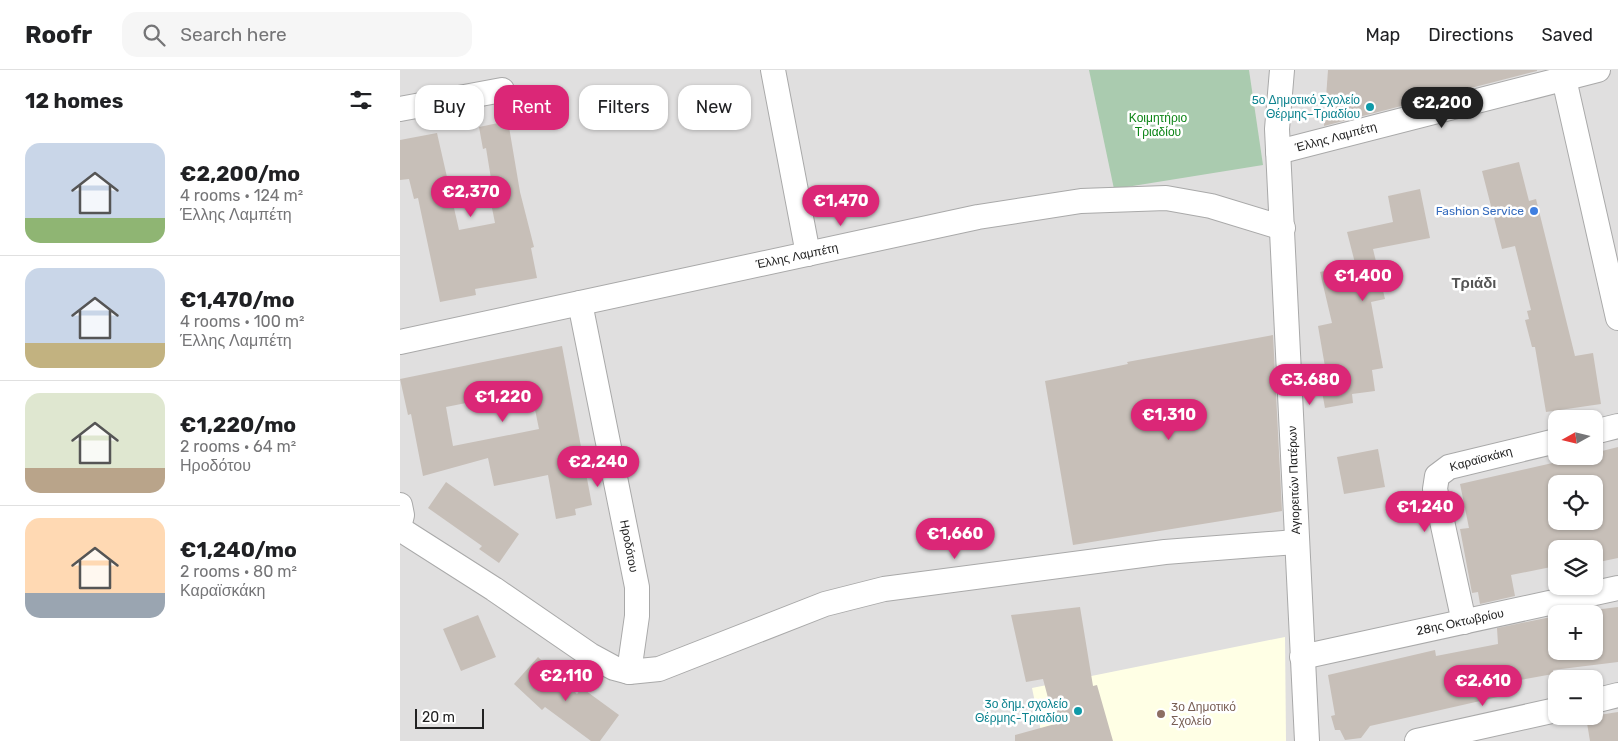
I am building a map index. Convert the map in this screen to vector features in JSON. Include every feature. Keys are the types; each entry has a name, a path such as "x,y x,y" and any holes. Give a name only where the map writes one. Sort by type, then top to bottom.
{"street":[{"path":"773,70 808,254"},
{"name":"Αγιορειτών Πατέρων","path":"1282,70 1278,114 1278,152 1307,741"},
{"name":"Έλλης Λαμπέτη","path":"1278,152 1563,74 1598,70"},
{"path":"1563,74 1618,318"},
{"path":"400,109 494,91"},
{"name":"Έλλης Λαμπέτη","path":"400,342 978,217 1081,201 1166,198 1211,206 1283,228"},
{"name":"Ηροδότου","path":"580,303 637,587 638,616 628,672"},
{"path":"1603,430 1618,426"},
{"name":"Καραϊσκάκη","path":"1464,622 1435,490 1437,476 1449,466 1548,443"},
{"path":"400,505 402,515 400,524"},
{"path":"400,529 494,589 590,655 614,668 628,672 659,668 825,604 884,589 1164,552 1296,542"},
{"name":"28ης Οκτωβρίου","path":"1302,657 1618,588"},
{"path":"1603,699 1618,696"},
{"path":"1417,741 1548,712"}],"shaded area":[{"name":"Τριάδι","path":"400,70 1618,70 1618,741 400,741"},
{"name":"3ο Δημοτικό Σχολείο","path":"1285,637 1286,741 1043,741 1032,688"}],"green space":[{"name":"Κοιμητήριο Τριαδίου","path":"1089,70 1249,70 1263,165 1114,189"}],"building":[{"name":"5ο Δημοτικό Σχολείο Θέρμης–Τριαδίου","path":"1328,70 1537,70 1537,71 1324,126"},
{"path":"494,124 494,130 510,130 520,192 534,247 531,248 537,278 475,289 476,295 440,302 418,198 414,199 409,179 400,180 400,140 437,133 459,230 495,223 490,198 494,197 486,148 483,149 480,130 484,130 484,126"},
{"path":"1519,162 1529,201 1536,199 1575,356 1593,353 1601,404 1548,410 1546,412 1535,347 1532,347 1525,320 1529,319 1527,311 1531,310 1515,246 1502,249 1482,171"},
{"path":"1420,189 1430,238 1373,249 1385,299 1371,302 1383,368 1372,370 1375,391 1352,394 1353,403 1325,408 1321,386 1328,384 1318,326 1332,323 1320,272 1355,263 1347,232 1393,222 1388,196"},
{"path":"1273,335 1282,511 1073,545 1045,381 1128,364 1127,362"},
{"path":"562,346 592,505 575,509 576,515 556,519 548,475 494,486 488,458 423,476 411,414 408,415 400,379","holes":["531,390 539,429 453,446 446,407"]},
{"path":"1618,447 1618,558 1603,561 1603,540 1548,540 1548,568 1511,575 1515,596 1480,604 1478,592 1472,593 1460,529 1469,528 1460,484 1548,464 1603,465 1603,451"},
{"path":"1378,449 1385,487 1344,494 1337,457"},
{"path":"446,482 519,534 499,563 479,549 482,546 428,508"},
{"path":"1080,607 1093,686 1097,685 1113,741 1015,741 1015,735 1055,724 1043,679 1026,682 1011,615"},
{"path":"1618,607 1618,662 1548,670 1548,675 1509,682 1511,694 1370,726 1361,738 1345,740 1340,730 1335,730 1331,716 1335,715 1328,675 1435,650 1436,656 1498,644 1497,628 1548,618 1548,660 1603,660 1603,609"},
{"path":"478,615 496,657 461,671 443,629"},
{"path":"538,657 577,694 582,688 619,715 600,741 591,741 545,707 542,710 514,684"},
{"path":"1618,712 1618,741 1590,741 1587,725 1603,725 1603,714"}],"place":[{"name":"5ο Δημοτικό Σχολείο Θέρμης–Τριαδίου","path":"1370,107"},
{"name":"Fashion Service","path":"1534,211"},
{"name":"3ο δημ. σχολείο Θέρμης-Τριαδίου","path":"1078,711"},
{"name":"3ο Δημοτικό Σχολείο","path":"1161,714"}],"district":[{"name":"Τριάδι","path":"1474,283"}]}
